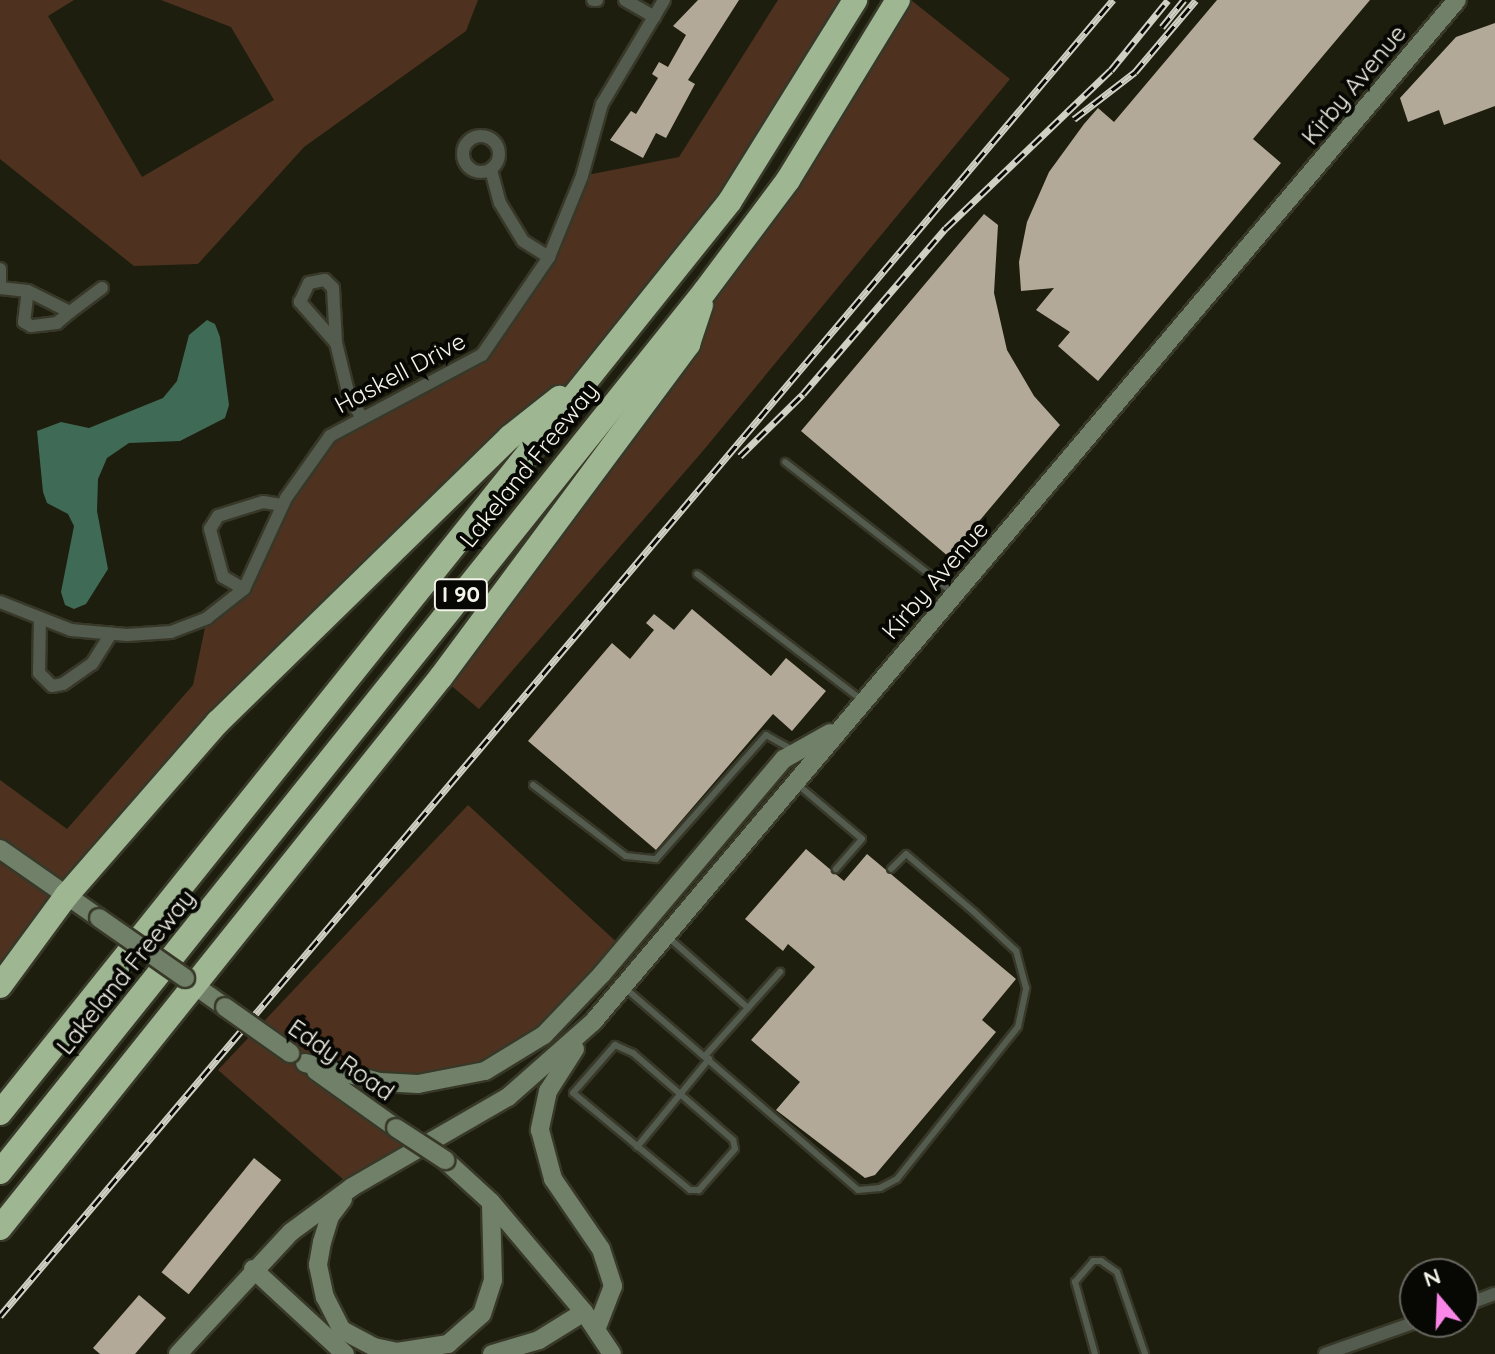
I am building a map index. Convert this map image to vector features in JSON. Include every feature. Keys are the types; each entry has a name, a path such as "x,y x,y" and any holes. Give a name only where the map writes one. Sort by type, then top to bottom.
{"highway":[{"name":"Lakeland Freeway","path":"0,1113 730,201 855,0"},
{"name":"Lakeland Freeway","path":"0,1172 705,291 788,180 898,0"},
{"path":"0,1228 191,982 441,677 688,344 705,291"},
{"path":"0,986 66,896 218,722 510,437 595,369"}],"street":[{"path":"625,0 654,17"},
{"name":"Haskell Drive","path":"0,602 71,630 111,634 171,632 207,618 244,589 283,505 330,436 482,355 549,257 582,176 602,104 664,0"},
{"name":"Kirby Avenue","path":"178,1354 253,1269 291,1232 352,1187 508,1097 593,1022 1457,0"},
{"path":"491,170 500,203 523,241 549,257"},
{"path":"0,269 0,288 28,291 70,312"},
{"path":"336,343 300,302 309,283 325,280 333,288 336,343 350,400 362,417"},
{"path":"28,291 24,322 31,326 57,323 102,288"},
{"path":"244,589 223,577 210,529 218,516 263,502 283,505"},
{"path":"40,618 39,673 52,686 63,684 92,664 111,634"},
{"path":"298,1058 380,1082 418,1084 485,1071 544,1035 602,974 737,811 796,752 839,728"},
{"name":"Eddy Road","path":"0,849 445,1160 491,1202 584,1312 612,1354"},
{"path":"593,1022 548,1091 540,1130 553,1179 601,1249 613,1286 596,1330"},
{"path":"342,1330 325,1297 318,1265 330,1216 352,1187"},
{"path":"293,1306 397,1352 448,1344 470,1328 482,1314 493,1280 491,1202"},
{"path":"253,1269 345,1354"},
{"path":"492,1354 540,1347 584,1312"},
{"path":"1325,1354 1399,1328"}],"lane":[{"path":"785,462 954,594"},
{"path":"697,574 863,701"},
{"path":"533,785 626,856 656,859 766,735 796,752"},
{"path":"794,782 862,839 836,869"},
{"path":"623,985 858,1190 897,1179 1018,1027 1026,988 1016,951 974,912 906,854 891,869"},
{"path":"665,935 748,1008"},
{"path":"637,1147 780,972"},
{"path":"621,1045 679,1095 733,1140 735,1149 694,1191 573,1093 609,1049 621,1045"},
{"path":"1095,1354 1075,1282 1093,1261 1117,1272 1145,1354"}],"shaded area":[{"path":"0,0 74,0 48,16 142,177 274,100 231,27 161,0 478,0 466,31 304,147 198,264 134,266 0,159"},
{"path":"778,0 855,0 830,44 595,369 218,722 0,986 0,780 67,829 193,685 207,618 244,589 286,498 330,436 482,355 542,270 582,176 679,157"},
{"path":"898,0 911,0 1010,79 702,452 479,709 441,677"},
{"path":"207,320 215,324 220,337 229,405 225,418 180,441 129,443 107,458 98,479 97,511 108,569 86,604 74,609 65,605 61,592 74,526 68,514 47,503 43,492 37,431 61,422 89,428 163,398 177,381 189,335"},
{"path":"468,805 623,948 544,1035 485,1071 418,1084 308,1064 425,1147 352,1187 218,1070"}],"building":[{"path":"698,0 739,0 688,80 695,84 666,138 656,133 643,158 610,140 631,111 636,114 658,78 652,74 659,62 668,67 686,35 673,26"},
{"path":"1217,0 1370,0 1253,139 1281,163 1098,381 1058,346 1070,332 1036,310 1054,288 1021,291 1019,262 1027,222 1049,172 1084,124 1098,108 1114,122"},
{"path":"1495,23 1495,106 1444,125 1439,110 1408,122 1400,98 1456,37"},
{"path":"984,214 998,225 994,293 1007,350 1034,396 1060,425 949,557 801,431"},
{"path":"692,609 771,676 786,658 826,691 792,731 773,714 656,850 528,741 612,643 630,659 654,630 646,623 654,614 674,630"},
{"path":"806,849 844,881 867,854 1016,979 982,1020 996,1032 875,1175 865,1178 776,1110 800,1082 751,1040 815,967 788,944 783,951 745,919"},
{"path":"254,1158 281,1180 189,1294 161,1272"},
{"path":"139,1295 166,1318 135,1354 100,1354 93,1348"}],"railway":[{"path":"0,1316 1113,0"},
{"path":"740,456 803,394 946,228 1111,70 1168,0"},
{"path":"1162,27 1184,0"},
{"path":"1074,119 1135,72 1196,0"}]}
